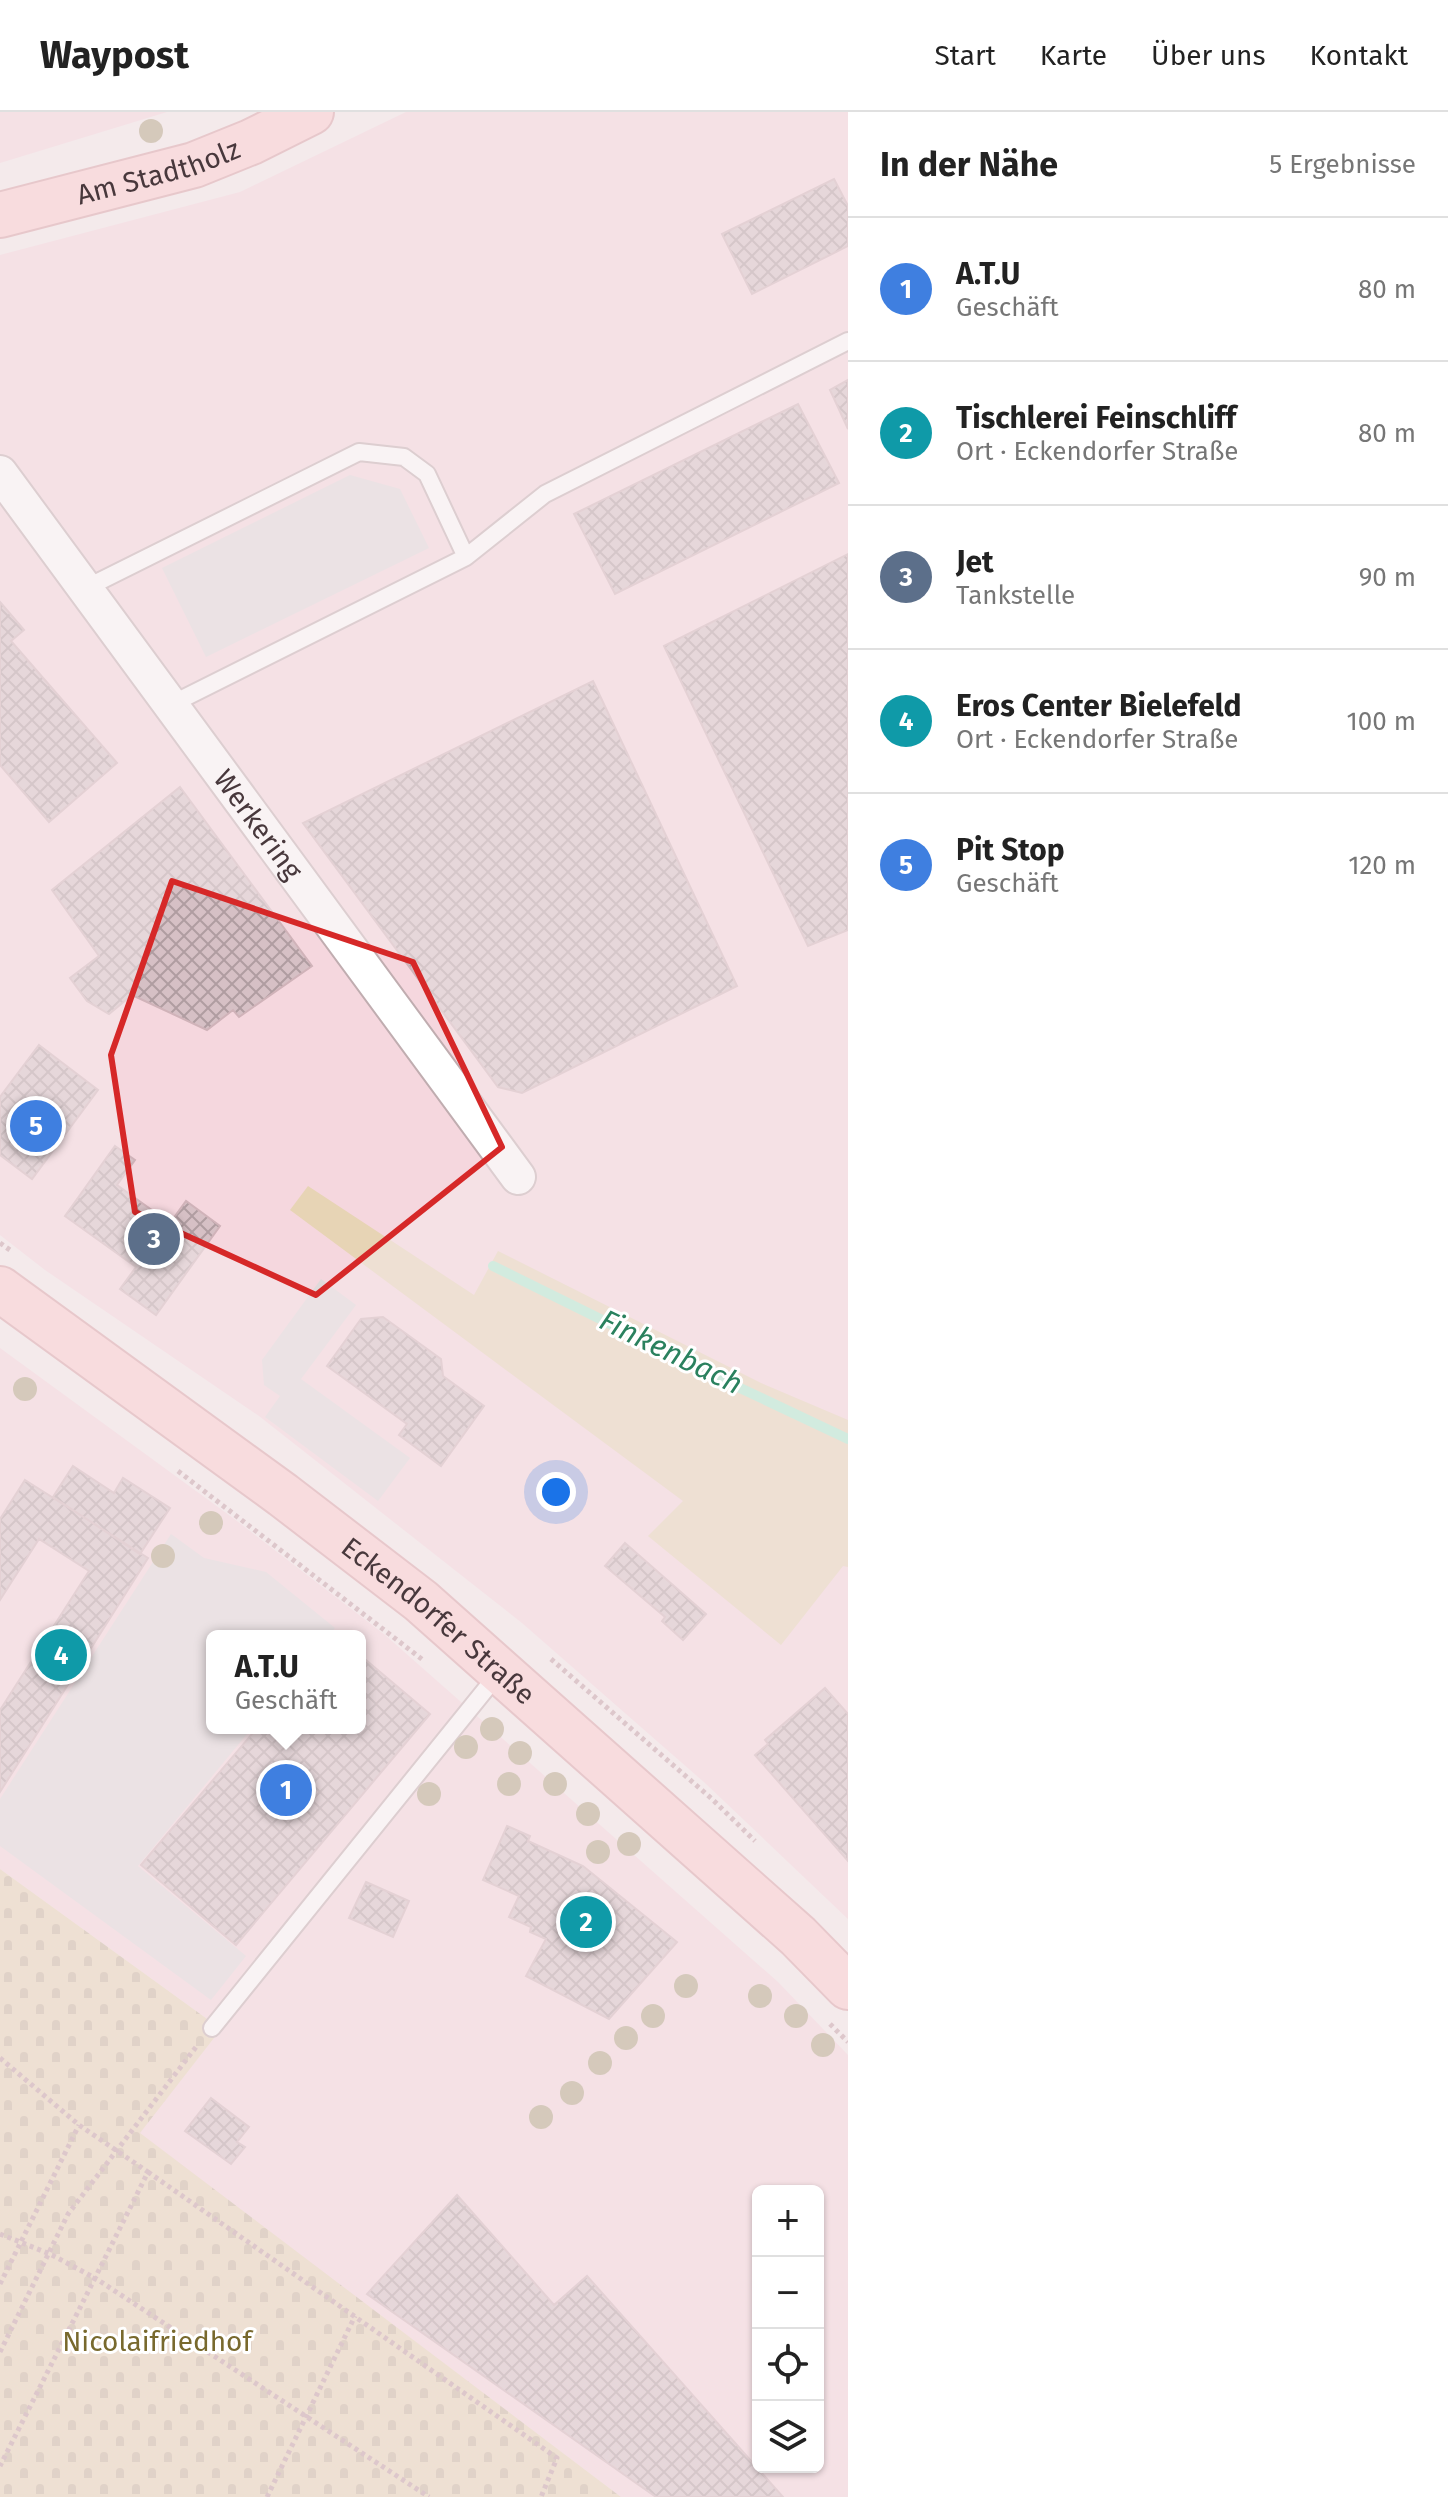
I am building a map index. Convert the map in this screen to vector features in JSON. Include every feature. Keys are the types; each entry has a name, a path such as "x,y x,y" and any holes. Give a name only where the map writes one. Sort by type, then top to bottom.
{"main road":[{"name":"Am Stadtholz","path":"0,215 194,165 311,112"},
{"name":"Eckendorfer Straße","path":"0,1289 338,1537 421,1601 501,1669 798,1936 837,2004"}],"street":[{"name":"Werkering","path":"0,473 518,1177"}],"lane":[{"path":"170,705 466,557 545,494 848,341"},
{"path":"84,589 359,452 404,457 427,474 466,557"},
{"path":"212,2028 501,1669"}],"path":[{"path":"169,1465 427,1663"},
{"path":"837,2004 848,2042"},
{"path":"0,2352 68,2214 212,2028"},
{"path":"0,2058 79,2125 557,2458 541,2497"},
{"path":"0,2284 79,2125"},
{"path":"0,2466 148,2172"},
{"path":"0,2234 50,2254 95,2278 429,2497"},
{"path":"267,2497 355,2316"}],"highlighted area":[{"path":"172,881 413,962 502,1147 316,1295 135,1212 111,1055"}],"shaded area":[{"path":"0,112 167,112 0,163"},
{"path":"406,112 848,112 848,1919 705,1783 522,1623 259,1416 45,1270 0,1235 0,255 240,192"},
{"path":"350,475 400,489 429,548 206,657 162,568"},
{"path":"321,1279 356,1305 301,1379 410,1458 378,1501 265,1417 280,1396 264,1385 262,1360"},
{"path":"0,1348 233,1518 385,1635 778,1982 848,2055 848,2497 621,2497 139,2133 221,2029 0,1869"},
{"path":"171,1534 204,1558 266,1572 335,1628 206,1630 206,1734 247,1734 138,1866 246,1956 211,2000 0,1846 0,1799"}],"green space":[{"path":"308,1186 474,1295 498,1251 761,1383 848,1420 848,1567 843,1566 781,1645 648,1536 683,1501 290,1210"},
{"name":"Nicolaifriedhof","path":"0,1869 221,2029 140,2133 621,2497 0,2497"}],"building":[{"path":"834,179 848,206 848,246 752,294 722,234"},
{"path":"848,380 848,429 830,390"},
{"path":"798,404 839,483 615,594 574,514"},
{"path":"848,554 848,930 808,946 664,646"},
{"path":"0,602 24,630 11,641 117,763 49,822 0,765"},
{"path":"593,681 737,986 522,1093 498,1087 303,823"},
{"path":"180,787 312,966 239,1017 233,1010 207,1030 132,995 109,1014 87,1001 70,978 99,956 52,890"},
{"path":"39,1045 98,1090 32,1179 0,1155 0,1097"},
{"path":"115,1146 135,1160 117,1185 170,1223 186,1201 220,1226 156,1315 120,1289 136,1267 65,1216"},
{"path":"383,1317 441,1359 443,1376 484,1406 441,1466 399,1435 407,1424 327,1366 361,1319"},
{"path":"73,1466 114,1493 123,1478 170,1508 140,1554 53,1497"},
{"path":"25,1480 148,1558 0,1792 0,1710 89,1571 39,1539 0,1600 0,1519"},
{"path":"625,1543 706,1614 683,1640 662,1621 665,1617 605,1566"},
{"path":"366,1660 430,1714 236,1945 141,1865 252,1734 366,1734"},
{"path":"825,1688 848,1714 848,1861 755,1755 768,1744 765,1740"},
{"path":"507,1826 530,1836 528,1841 583,1866 677,1942 609,2019 526,1976 546,1939 530,1932 531,1927 509,1917 519,1896 483,1880"},
{"path":"366,1882 409,1901 393,1937 349,1918"},
{"path":"211,2098 249,2127 237,2142 245,2147 231,2164 185,2131"},
{"path":"457,2195 554,2305 587,2276 752,2462 752,2473 762,2473 783,2497 656,2497 367,2294"}],"waterway":[{"name":"Finkenbach","path":"493,1266 848,1439"}],"place":[{"name":"Pit Stop","path":"36,1126"},
{"name":"Jet","path":"154,1239"},
{"name":"Eros Center Bielefeld","path":"61,1655"},
{"name":"A.T.U","path":"286,1790"},
{"name":"Tischlerei Feinschliff","path":"586,1922"}]}
